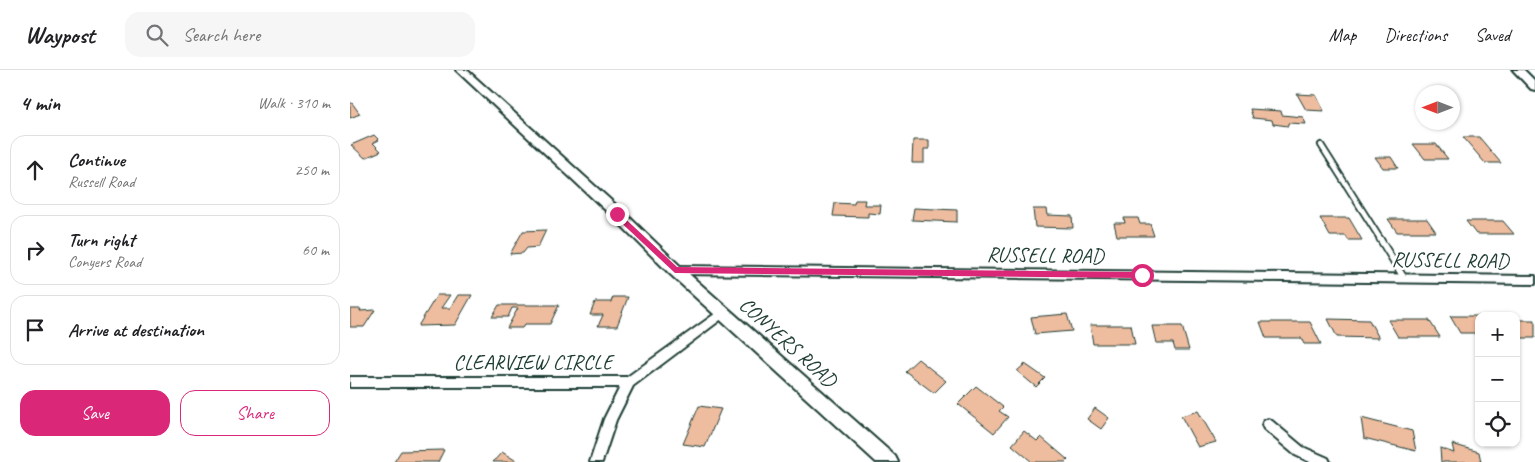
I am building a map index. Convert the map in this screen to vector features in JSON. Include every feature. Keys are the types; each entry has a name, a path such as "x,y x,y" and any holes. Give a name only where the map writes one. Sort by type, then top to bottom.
{"main road":[{"name":"CONYERS ROAD","path":"461,70 622,218 675,270 889,462"},
{"path":"1518,70 1535,87"}],"street":[{"name":"RUSSELL ROAD","path":"675,270 1535,280"},
{"path":"628,382 723,312"},
{"name":"CLEARVIEW CIRCLE","path":"350,382 628,382 610,419 596,462"},
{"path":"1268,426 1299,451 1324,462"}],"lane":[{"path":"1321,145 1404,279"}],"building":[{"path":"1297,94 1316,95 1324,111 1306,110"},
{"path":"350,103 360,114 350,118"},
{"path":"1250,109 1281,111 1282,115 1303,117 1306,124 1288,123 1288,126 1273,124 1272,120 1253,118"},
{"path":"374,135 379,140 373,143 381,151 365,158 351,145"},
{"path":"1463,137 1479,137 1501,163 1485,163"},
{"path":"913,140 929,140 929,149 924,149 924,163 912,163"},
{"path":"1413,144 1436,144 1448,159 1425,159"},
{"path":"1375,157 1391,157 1398,168 1383,168"},
{"path":"855,200 865,200 864,205 881,205 880,214 868,213 868,217 833,216 835,203 854,204"},
{"path":"914,208 957,210 957,222 912,220"},
{"path":"1033,209 1046,209 1047,215 1072,216 1073,228 1035,227"},
{"path":"1124,218 1138,218 1140,224 1150,224 1154,236 1117,236 1114,223 1125,223"},
{"path":"1320,218 1349,218 1362,240 1348,240 1346,236 1330,236"},
{"path":"1388,219 1427,219 1436,232 1397,232"},
{"path":"1466,221 1503,221 1514,234 1476,234"},
{"path":"546,230 538,247 527,248 523,253 510,254 523,231"},
{"path":"437,295 450,295 441,308 450,308 458,295 472,295 455,325 418,326"},
{"path":"613,297 628,297 617,326 598,326 603,315 590,315 595,302 611,302"},
{"path":"499,305 559,305 550,324 525,324 522,328 507,328 518,308 512,308 508,317 492,317"},
{"path":"350,309 361,309 360,311 375,310 364,327 350,327"},
{"path":"1067,314 1072,331 1035,334 1031,317"},
{"path":"1450,316 1475,316 1475,334 1460,333"},
{"path":"1328,319 1369,320 1379,338 1337,337"},
{"path":"1388,320 1429,320 1440,337 1398,337"},
{"path":"1520,320 1535,320 1535,338 1520,338"},
{"path":"1260,322 1310,322 1321,344 1304,344 1301,338 1266,338"},
{"path":"1090,325 1131,325 1135,344 1093,344"},
{"path":"1152,326 1182,326 1189,350 1175,350 1173,343 1156,343"},
{"path":"918,359 946,381 934,393 905,371"},
{"path":"1025,364 1045,378 1036,387 1017,371"},
{"path":"976,386 1003,407 999,411 1008,417 994,433 958,404"},
{"path":"699,406 721,409 705,447 683,444"},
{"path":"1095,408 1109,418 1101,429 1087,419"},
{"path":"1198,411 1216,442 1198,447 1181,416"},
{"path":"1361,418 1412,431 1416,451 1364,438"},
{"path":"1024,431 1037,441 1041,437 1068,460 1066,462 1032,462 1012,445"},
{"path":"1452,444 1479,452 1481,462 1441,462 1440,448 1454,453"},
{"path":"444,450 438,462 394,462 401,451"},
{"path":"502,452 518,462 493,462"}],"route":[{"path":"617,214 675,270 1142,275"}]}
